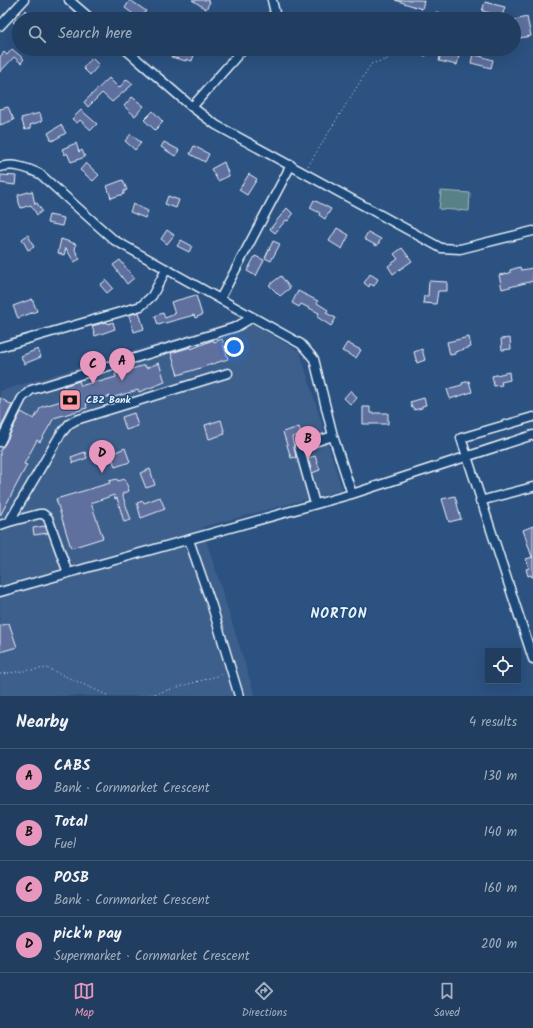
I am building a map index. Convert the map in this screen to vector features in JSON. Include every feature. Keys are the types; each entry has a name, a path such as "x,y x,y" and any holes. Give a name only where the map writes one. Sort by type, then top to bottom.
{"street":[{"path":"13,12 24,0"},
{"path":"69,0 83,12"},
{"path":"272,0 274,12"},
{"path":"0,26 12,13"},
{"path":"133,56 192,107 216,125 441,248 460,249 533,232"},
{"path":"192,107 237,56"},
{"path":"0,167 8,164 25,167 40,174 114,240 301,344 314,359 333,436 352,494"},
{"path":"220,300 291,165"},
{"path":"0,347 141,306 152,296 166,270"},
{"path":"0,442 22,398 31,390 236,327 253,317"},
{"path":"9,522 60,435 69,424 76,420 228,373"},
{"path":"533,417 461,438 480,501 533,659"},
{"path":"0,592 352,494 533,435"},
{"path":"315,504 299,447 333,436"},
{"path":"480,501 533,487"},
{"path":"0,525 39,514 44,514 48,518 68,573"},
{"path":"189,540 239,696"}],"path":[{"path":"304,173 371,64 388,59 391,56"},
{"path":"0,674 47,668 109,696"},
{"path":"146,696 232,671"}],"shaded area":[{"path":"244,318 300,352 342,490 202,527 255,696 0,696 0,391"}],"green space":[{"path":"441,191 470,193 469,211 439,209"}],"building":[{"path":"130,0 146,11 130,12 125,8"},
{"path":"192,0 207,0 210,2 206,9"},
{"path":"395,0 421,0 424,1 422,9"},
{"path":"485,2 505,7 503,12 482,11"},
{"path":"527,17 531,36 521,38 521,18"},
{"path":"12,49 12,56 20,56 24,59 21,63 14,57 0,72 0,57 4,52 7,55"},
{"path":"171,56 194,56 192,61"},
{"path":"440,56 459,56 457,65 439,61"},
{"path":"473,56 480,56 493,60 491,68 471,63"},
{"path":"92,58 99,65 90,75 83,68"},
{"path":"109,78 119,88 127,79 133,84 112,102 102,93 88,107 84,102"},
{"path":"132,97 144,106 135,116 124,106"},
{"path":"8,107 14,120 0,125 0,109"},
{"path":"81,110 97,124 91,130 80,120 77,123 72,119"},
{"path":"153,111 163,122 155,130 144,120"},
{"path":"40,113 42,121 30,125 31,128 25,130 21,118"},
{"path":"61,125 66,133 52,141 48,133"},
{"path":"131,134 141,143 135,150 125,141"},
{"path":"164,142 179,150 175,156 161,147"},
{"path":"76,143 79,152 82,150 85,157 71,162 67,153 65,155 62,149"},
{"path":"194,146 209,154 205,162 190,154"},
{"path":"224,162 229,176 218,181 211,169"},
{"path":"86,163 99,175 93,181 80,170"},
{"path":"249,174 257,179 247,195 239,190"},
{"path":"1,175 16,176 15,185 0,183"},
{"path":"123,180 127,190 124,191 124,194 111,198 107,186"},
{"path":"32,191 35,204 37,203 42,211 37,215 31,205 21,208 19,203 18,195"},
{"path":"168,196 179,200 176,208 165,204"},
{"path":"314,200 331,209 325,219 319,215 320,213 310,208"},
{"path":"133,204 148,211 145,218 130,212"},
{"path":"287,208 293,214 275,233 270,229"},
{"path":"49,215 64,218 62,226 47,223"},
{"path":"337,228 349,235 342,249 329,241"},
{"path":"167,230 174,235 167,244 161,239"},
{"path":"368,232 381,239 377,246 364,239"},
{"path":"28,235 34,247 28,250 22,239"},
{"path":"61,239 76,244 75,250 80,259 74,262 66,248 64,255 58,253"},
{"path":"181,240 192,246 189,252 177,246"},
{"path":"273,241 280,244 271,261 265,258"},
{"path":"402,248 412,261 393,274 388,266 398,259 394,254"},
{"path":"255,256 264,260 256,276 247,271"},
{"path":"120,260 134,278 127,284 113,265"},
{"path":"520,267 521,270 533,268 533,281 502,289 499,275 510,273 510,270"},
{"path":"370,274 378,279 374,286 370,284 369,287 364,283"},
{"path":"281,276 290,288 280,296 269,285"},
{"path":"106,280 113,288 107,293 100,285"},
{"path":"429,281 447,282 447,291 438,291 436,304 423,303 424,296 428,296"},
{"path":"298,291 318,301 317,303 328,310 326,313 336,318 331,326 317,317 319,313 301,304 299,307 292,303"},
{"path":"196,295 202,315 195,318 194,315 158,325 155,316 163,313 165,318 175,314 171,302"},
{"path":"32,299 37,311 18,318 13,306"},
{"path":"139,312 144,329 134,332 129,315"},
{"path":"107,322 108,324 113,322 115,329 95,336 92,326"},
{"path":"469,337 471,347 450,355 447,342"},
{"path":"510,338 511,349 502,350 501,339"},
{"path":"222,339 228,359 178,375 171,353 191,347 191,349 213,340 214,342"},
{"path":"347,343 361,350 356,358 342,351"},
{"path":"38,349 41,357 24,364 21,356"},
{"path":"422,349 425,360 417,363 414,352"},
{"path":"159,363 165,382 139,392 138,390 111,398 110,396 86,404 87,408 54,418 40,442 37,440 24,464 27,465 0,516 0,450 5,444 21,412 34,419 41,407 68,399 64,386 79,381 81,386 99,380 99,382 116,377 115,374 145,365 146,368"},
{"path":"509,372 510,380 501,382 502,385 494,386 492,376"},
{"path":"469,381 472,392 450,399 447,389 462,385 462,383"},
{"path":"351,390 357,398 351,405 344,398"},
{"path":"0,398 12,405 0,429"},
{"path":"424,398 426,405 422,406 422,408 414,410 414,408 412,408 410,402"},
{"path":"363,407 370,407 370,413 388,413 388,424 363,424"},
{"path":"134,413 138,426 126,430 122,417"},
{"path":"221,420 225,434 209,439 205,425"},
{"path":"299,427 301,434 292,437 296,457 291,458 283,432"},
{"path":"125,448 130,462 115,467 111,454"},
{"path":"85,452 87,458 73,463 71,457"},
{"path":"315,456 320,470 312,473 308,458"},
{"path":"150,469 155,485 146,488 140,473"},
{"path":"117,479 118,481 125,479 129,491 122,494 131,520 124,522 117,498 115,499 114,495 91,503 103,538 71,548 56,499 110,483 109,481"},
{"path":"455,496 461,519 449,522 442,499"},
{"path":"160,497 165,509 141,518 137,503 143,501 144,503"},
{"path":"45,526 48,533 34,535 33,528"},
{"path":"533,526 533,557 532,557 523,530"},
{"path":"533,557 532,577 531,575 528,576 526,569 529,568 526,559"},
{"path":"9,623 17,647 0,652 0,626"}],"place":[{"name":"CABS","path":"122,381"},
{"name":"POSB","path":"93,384"},
{"name":"CBZ Bank","path":"70,400"},
{"name":"Total","path":"308,459"},
{"name":"pick'n pay","path":"102,473"}],"district":[{"name":"NORTON","path":"339,614"}]}
